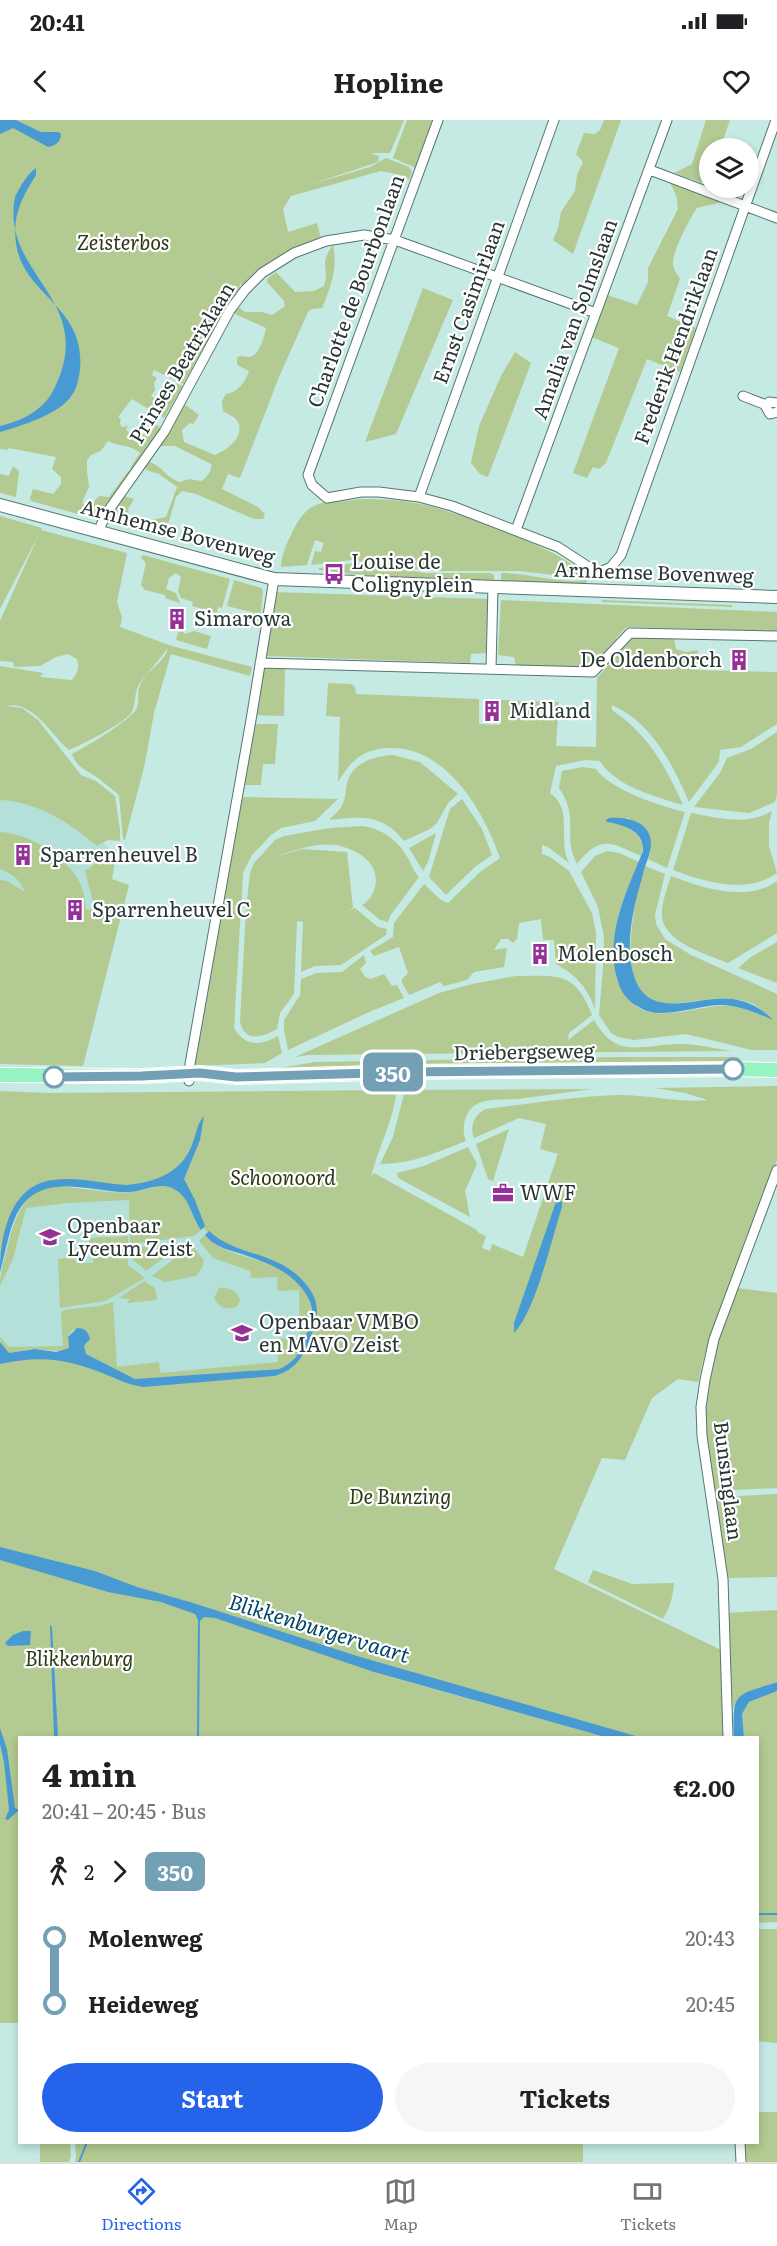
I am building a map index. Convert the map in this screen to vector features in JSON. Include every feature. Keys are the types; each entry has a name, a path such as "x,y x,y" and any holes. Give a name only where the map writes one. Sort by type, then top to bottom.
{"main road":[{"name":"Arnhemse Bovenweg","path":"0,505 274,579 777,597"},
{"name":"Driebergseweg","path":"0,1076 142,1076 162,1081 189,1077 406,1072 733,1069 777,1071"}],"street":[{"name":"Charlotte de Bourbonlaan","path":"419,496 361,492 327,498 312,485 308,475 438,120"},
{"name":"Ernst Casimirlaan","path":"419,496 554,120"},
{"name":"Amalia van Solmslaan","path":"516,530 668,120"},
{"name":"Frederik Hendriklaan","path":"598,573 611,567 621,555 777,120"},
{"path":"650,170 777,218"},
{"name":"Prinses Beatrixlaan","path":"98,532 106,514 164,432 230,310 262,273 294,253 326,241 364,235 395,240 596,313"},
{"path":"743,396 766,405"},
{"path":"766,405 771,401 777,404"},
{"path":"766,405 768,413 777,412"},
{"path":"419,496 452,506 558,547 598,573 596,591"},
{"path":"189,1077 274,579"},
{"path":"491,669 493,586"},
{"path":"261,663 594,672 630,633 777,636"},
{"name":"Bunsinglaan","path":"728,1736 723,1579 702,1436 701,1407 714,1339 777,1170"},
{"path":"740,2144 741,2162"}],"shaded area":[{"path":"0,798 12,799 69,817 108,847 93,958 0,939"},
{"path":"131,1187 285,1270 313,1301 292,1366 144,1384 4,1359 0,1336 0,1257 31,1192"}],"green space":[{"name":"Zeisterbos","path":"0,120 404,120 390,153 371,153 379,156 378,162 309,185 370,167 386,158 409,167 412,172 409,180 405,176 381,171 291,196 283,209 288,232 317,223 321,239 243,287 241,283 239,287 241,290 219,322 183,384 154,370 152,375 157,378 154,383 155,390 151,396 159,402 164,400 175,383 183,386 164,418 132,399 118,417 121,419 121,427 128,426 127,437 130,439 133,435 138,438 145,433 148,435 154,424 163,429 135,470 130,468 140,453 132,448 108,441 101,451 91,455 87,460 89,487 83,504 89,507 99,496 109,497 129,470 131,473 104,516 96,519 31,501 33,489 53,494 61,484 61,477 52,469 56,457 9,448 0,449"},
{"path":"407,120 434,120 416,171 414,167 393,158"},
{"path":"604,120 621,120 573,254 553,240 561,212 575,191 577,175 583,162 576,154 584,133 595,134 600,130"},
{"path":"706,120 730,120 724,138 700,138"},
{"path":"699,142 699,182 674,173 692,164"},
{"path":"670,182 699,193 699,198 712,198 722,202 697,208 674,256 673,266 680,279 667,316 696,328 680,372 647,359 606,463 599,469 593,467 587,478 573,473 619,348 591,337 607,295 637,305 648,282 648,268 678,209 677,198"},
{"path":"333,245 335,262 333,277 322,308 308,312 279,377 240,478 228,474 222,489 258,507 265,514 263,519 254,519 196,494 182,491 176,497 164,538 113,524 109,518 124,496 134,499 128,509 129,520 133,524 146,528 151,520 166,517 177,487 159,474 146,470 144,465 147,461 157,465 171,478 180,482 189,479 201,481 207,476 211,464 175,446 158,446 184,404 199,415 193,424 190,423 182,430 184,442 215,455 234,442 240,428 233,417 223,411 222,401 226,394 240,386 249,371 237,365 237,358 253,356 256,353 266,328 233,313 238,307 245,312 262,312 272,315 285,306 284,301 267,282 267,279 276,272 295,292 314,291 324,286 325,262"},
{"path":"423,288 453,300 396,434 365,442"},
{"path":"515,352 531,363 488,477 480,474 471,463 479,426 501,376"},
{"path":"13,466 19,471 16,497 0,493 0,474 9,476"},
{"path":"361,499 421,504 484,524 537,545 560,557 577,569 586,579 520,571 431,571 351,560 311,565 315,551 321,552 324,543 315,540 307,565 281,567 287,543 304,513 318,504"},
{"path":"0,516 42,528 41,530 127,553 117,602 122,618 120,627 172,646 252,667 250,676 171,654 154,713 145,763 125,840 123,839 119,795 81,767 72,754 108,733 134,713 142,682 162,660 168,648 139,684 132,712 103,733 69,750 33,713 25,708 6,706 22,708 38,720 81,775 96,781 115,796 120,841 108,840 97,846 76,829 53,815 27,805 0,800 0,666 43,673 40,677 72,680 77,673 78,665 77,659 68,654 56,657 40,666 14,667 13,662 0,661 0,621 39,534 0,609"},
{"path":"143,555 230,579 222,608 218,607 217,613 192,606 193,602 181,598 178,591 181,577 176,573 169,578 166,589 176,593 180,603 165,598 165,595 145,590 141,585 146,563 141,558"},
{"path":"355,563 426,573 490,573 494,575 494,581 373,576 319,570 319,568"},
{"path":"501,573 566,581 587,580 585,584 501,581"},
{"path":"234,580 261,588 263,591 260,624 257,623 259,614 227,606"},
{"path":"273,592 489,599 486,653 471,654 470,663 264,656"},
{"path":"501,600 777,612 777,631 630,627 625,628 592,668 516,665 514,657 498,655"},
{"path":"602,600 732,605 732,607 602,602"},
{"path":"194,631 211,636 207,649 176,640 178,632 185,634"},
{"path":"632,638 674,638 676,649 686,652 698,650 697,670 777,672 777,724 741,747 720,750 719,762 689,802 668,759 649,733 639,722 612,705 612,710 625,719 655,752 683,805 626,784 607,770 600,761 586,760 556,766 550,793 561,808 564,844 569,863 542,845 542,854 569,871 592,913 596,932 595,1009 580,982 556,964 554,940 543,940 541,919 519,923 517,939 513,943 508,939 501,939 494,950 507,948 504,967 474,972 467,980 444,986 440,982 409,995 402,983 402,979 408,973 399,947 374,956 370,951 393,937 394,923 424,884 441,900 448,903 480,872 500,858 473,802 445,770 428,758 409,750 389,748 372,751 353,762 338,782 340,717 326,716 328,683 351,684 355,687 356,694 479,699 479,724 500,725 501,700 559,702 556,746 596,747 597,678"},
{"path":"262,667 285,667 284,716 253,715"},
{"path":"251,724 278,724 275,764 263,764 261,785 240,785"},
{"path":"777,732 775,802 749,813 694,807 720,773 727,758 751,749"},
{"path":"393,755 420,762 458,794 448,803 437,823 430,829 404,841 396,832 379,821 361,818 329,820 343,804 347,783 354,770 372,759"},
{"path":"582,767 596,769 613,784 636,796 685,812 667,868 648,859 650,853 643,827 628,818 607,822 624,826 638,836 643,846 641,856 607,844 593,848 577,864 571,845 569,809 559,788 562,771"},
{"path":"238,797 338,799 315,821 281,828 271,835 252,855 243,873 234,1028 248,1042 266,1042 278,1036 282,1053 265,1063 194,1066"},
{"path":"462,799 482,829 492,855 476,866 446,895 429,877 450,809"},
{"path":"772,811 769,823 769,846 777,873 765,880 739,885 712,882 673,870 691,813 722,819 743,820 762,816"},
{"path":"363,826 384,833 395,842 405,853 419,877 388,922 380,920 362,905 372,895 376,878 370,864 358,853 351,849 328,844 312,846 275,857 302,849 347,852 353,908 345,912 355,908 378,927 387,929 386,935 341,965 315,966 301,972 303,922 297,921 294,994 280,1013 277,1029 260,1036 250,1036 242,1029 240,1022 246,910 250,873 254,863 275,840 284,836 330,828"},
{"path":"0,832 25,837 50,850 61,859 78,880 84,893 86,910 94,909 94,905 85,871 106,856 116,855 112,879 129,885 83,1066 0,1064 0,880 7,881 25,892 15,878 0,869"},
{"path":"436,833 428,862 423,871 409,848"},
{"path":"607,851 619,853 639,862 620,909 614,941 617,973 623,989 632,1002 639,1008 654,1013 732,1006 771,1019 755,1005 738,999 665,1003 657,1002 643,994 635,980 631,962 631,940 633,918 645,866 665,874 655,915 656,924 665,939 691,955 777,994 777,1050 752,1050 686,1034 634,1040 611,1033 599,1015 604,937 598,907 581,872 595,856"},
{"path":"671,876 711,889 739,892 765,888 777,881 777,933 728,963 699,952 670,934 665,926 662,917 663,902"},
{"path":"777,942 777,983 738,968 751,957"},
{"path":"364,955 366,963 360,969 365,977 371,979 384,974 392,986 397,985 404,998 288,1050 284,1020 300,995 301,979 317,973 342,972"},
{"path":"516,976 563,979 572,983 579,990 592,1015 569,1033 568,1040 594,1020 603,1033 621,1046 688,1044 733,1051 309,1055 295,1057 439,993"},
{"path":"738,1057 745,1065 280,1068 315,1062"},
{"name":"De Bunzing","path":"777,1086 777,1160 717,1319 698,1382 678,1379 652,1398 625,1460 602,1458 554,1569 721,1650 723,1736 620,1736 373,1672 601,1736 18,1736 18,2023 0,2023 0,1360 61,1355 131,1382 276,1372 288,1366 299,1356 316,1317 316,1310 307,1290 285,1272 302,1286 312,1309 306,1338 299,1353 279,1369 135,1379 86,1354 84,1346 88,1343 73,1329 68,1337 69,1348 64,1350 31,1349 9,1353 4,1348 0,1337 9,1347 63,1346 61,1314 64,1310 113,1302 117,1367 159,1362 160,1373 278,1362 277,1339 300,1338 299,1290 278,1291 277,1277 251,1278 250,1271 213,1258 199,1241 205,1235 217,1246 266,1263 218,1242 200,1225 184,1190 169,1178 131,1187 58,1183 31,1192 13,1214 0,1257 0,1091 47,1093 397,1090 371,1176 374,1173 477,1230 486,1236 482,1248 490,1251 492,1244 523,1257 558,1154 540,1149 546,1124 519,1118 474,1138 473,1124 476,1117 486,1109 603,1096 631,1095 708,1100 655,1088"},
{"path":"592,1089 482,1102 473,1107 466,1116 464,1126 466,1141 415,1159 380,1164 393,1137 405,1090"},
{"path":"509,1129 493,1181 488,1179 476,1144"},
{"path":"468,1147 477,1164 465,1191 470,1217 398,1178 397,1173 424,1166"},
{"path":"159,1186 177,1190 182,1195 201,1230 194,1236 130,1244 129,1200 26,1208 13,1259 0,1286 3,1264 18,1215 28,1199 41,1190 56,1187 132,1192"},
{"path":"128,1236 128,1265 145,1278 105,1301 60,1308 58,1259 75,1257 76,1263 93,1263 93,1245 89,1245 89,1238"},
{"path":"184,1243 146,1271 131,1258 130,1248"},
{"path":"192,1245 204,1260 196,1276 165,1282 152,1276"},
{"path":"144,1281 155,1288 157,1300 127,1303 130,1299 119,1298"},
{"path":"219,1288 229,1289 237,1294 240,1300 237,1306 224,1308 218,1304 214,1298"},
{"path":"737,1288 777,1293 777,1488 714,1491 705,1430 704,1394 713,1354"},
{"path":"777,1494 777,1577 725,1578 715,1497"},
{"path":"593,1570 632,1584 674,1583 671,1602 663,1619 588,1582"},
{"path":"777,1610 777,1682 741,1695 733,1709 727,1613"},
{"path":"777,1691 777,1922 759,1923 759,1736 744,1736 742,1714 749,1702"},
{"path":"759,1929 777,1929 777,2043 759,2041"},
{"path":"759,2112 777,2112 777,2162 745,2162 745,2144 759,2144"},
{"path":"40,2144 70,2144 69,2162 40,2162"},
{"path":"75,2144 583,2144 583,2162 75,2162"}],"water":[{"path":"0,120 16,120 41,132 58,132 61,137 57,143 48,147 13,128 0,134"},
{"path":"36,168 36,175 19,207 15,228 15,197 21,185"},
{"path":"15,228 21,248 54,304 30,276 21,261"},
{"path":"54,304 74,330 79,348 80,369 75,389 59,408 29,423 0,432 0,426 32,414 54,389 65,358 65,332"},
{"path":"609,818 623,818 636,822 647,830 650,836 650,851 636,899 630,940 635,979 642,992 652,1000 664,1003 720,998 739,1000 755,1006 773,1020 727,1005 664,1013 646,1011 631,1002 622,992 615,970 614,939 620,909 643,851 637,834 626,827 607,822"},
{"path":"204,1116 200,1140 184,1179 205,1226 201,1230 184,1197 169,1187 158,1186 135,1192 74,1187 46,1189 34,1194 19,1210 0,1272 5,1228 17,1202 27,1191 38,1184 53,1180 81,1180 127,1185 149,1181 168,1174 183,1161 189,1152 198,1125"},
{"path":"557,1199 562,1202 562,1207 542,1274 529,1308 514,1333 514,1323"},
{"path":"209,1231 232,1246 281,1264 305,1283 314,1297 317,1310 310,1339 297,1363 287,1371 274,1376 143,1387 80,1365 55,1360 42,1359 0,1364 0,1342 9,1353 35,1349 56,1352 69,1348 68,1337 77,1328 85,1331 89,1336 90,1339 84,1346 86,1354 135,1379 279,1369 285,1366 295,1358 304,1343 312,1315 310,1301 298,1284 284,1272 259,1260 222,1248 205,1235"},
{"path":"0,1547 95,1571 137,1587 357,1656 636,1736 601,1736 374,1672 215,1618 204,1617 199,1622 195,1614 161,1602 108,1592 0,1560"},
{"path":"50,1625 52,1627 58,1736 54,1736"},
{"path":"31,1631 30,1645 8,1646 5,1643 13,1635"},
{"path":"777,1682 777,1691 749,1702 742,1714 744,1736 734,1736 736,1703 739,1697"},
{"path":"0,1728 7,1749 15,1808 18,1810 8,1820 5,1819 9,1810"}],"waterway":[{"path":"198,1736 199,1620"},
{"path":"759,1914 777,1914"},
{"path":"79,2162 86,2144"}],"bus line":[{"name":"350","path":"54,1077 200,1073 236,1077 406,1072 733,1069"}],"place":[{"name":"Louise de Colignyplein","path":"334,574"},
{"name":"Simarowa","path":"177,619"},
{"name":"De Oldenborch","path":"739,660"},
{"name":"Midland","path":"492,711"},
{"name":"Sparrenheuvel B","path":"23,855"},
{"name":"Sparrenheuvel C","path":"75,910"},
{"name":"Molenbosch","path":"540,954"},
{"name":"WWF","path":"503,1193"},
{"name":"Openbaar Lyceum Zeist","path":"50,1237"},
{"name":"Openbaar VMBO en MAVO Zeist","path":"242,1333"}],"park label":[{"name":"Schoonoord","path":"283,1178"},
{"name":"Blikkenburg","path":"79,1659"}],"water label":[{"name":"Blikkenburgervaart","path":"319,1629"}]}
